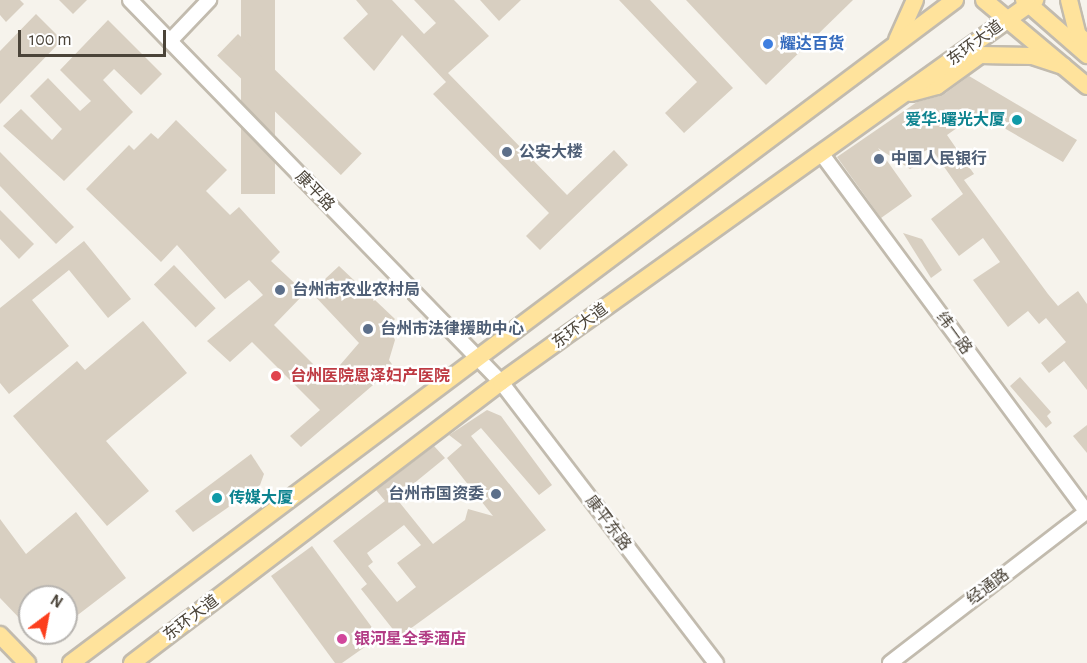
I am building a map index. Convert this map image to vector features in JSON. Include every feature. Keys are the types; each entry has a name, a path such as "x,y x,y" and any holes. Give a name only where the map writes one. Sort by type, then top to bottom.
{"main road":[{"path":"895,44 915,0"},
{"path":"71,663 476,357 955,0"},
{"path":"984,0 1006,21 1087,86"},
{"path":"1069,0 1078,35 1087,43"},
{"path":"1029,2 1087,55"},
{"name":"东环大道","path":"132,663 501,382 1006,21 1029,2"},
{"path":"899,97 937,86 980,55 1032,56 1063,66"},
{"path":"0,635 27,663"}],"street":[{"name":"康平路","path":"130,0 501,382"},
{"path":"170,41 209,0"},
{"name":"纬一路","path":"821,153 1087,512"},
{"name":"康平东路","path":"501,382 716,663"},
{"name":"经通路","path":"890,663 1087,512"}],"building":[{"path":"0,0 20,0 24,4 6,22 0,15"},
{"path":"59,0 87,0 73,14"},
{"path":"241,0 275,0 275,194 241,194"},
{"path":"356,0 392,0 424,34 436,23 414,0 454,0 489,36 448,73 567,195 614,150 628,165 540,250 526,236 549,213 433,94 446,82 402,35 374,71 343,38 368,14"},
{"path":"480,0 521,0 499,21"},
{"path":"619,0 650,0 733,88 684,133 665,113 697,82"},
{"name":"耀达百货","path":"686,0 853,0 766,85"},
{"path":"36,14 62,40 0,104 0,51"},
{"path":"108,20 162,74 141,95 114,69 103,80 133,112 64,181 3,126 21,109 52,140 62,129 30,96 48,78 80,111 91,101 60,70"},
{"path":"238,34 362,153 341,175 217,56"},
{"path":"969,76 1077,140 1063,162 978,113 947,135 974,174 964,180 1048,294 1058,306 1078,291 1087,304 1087,390 1064,361 1049,373 1041,363 1066,342 1046,318 1039,324 1028,311 1008,327 973,280 1000,262 983,238 959,256 931,219 963,194 931,148 917,155 919,164 910,169 878,148 912,196 881,218 837,157 917,102 943,95"},
{"path":"176,120 227,170 206,191 230,215 239,207 280,252 271,261 305,293 274,325 328,379 359,343 311,292 339,266 395,319 389,326 395,340 389,360 394,367 301,447 290,436 320,410 252,342 230,362 207,341 263,295 249,280 225,299 177,245 161,262 86,189 129,145 134,150 151,133 158,139"},
{"path":"0,152 74,227 56,244 0,186"},
{"path":"0,210 34,244 19,259 0,239"},
{"path":"903,233 922,239 942,270 931,278"},
{"path":"84,241 131,299 108,318 69,270 32,300 69,346 9,394 0,383 0,308"},
{"path":"174,265 216,308 196,328 154,284"},
{"path":"143,321 187,373 106,441 149,491 107,526 13,416 77,361 85,370"},
{"path":"1020,377 1051,412 1047,416 1052,423 1046,428 1010,386"},
{"path":"487,410 501,416 552,485 539,495 481,428 471,436 546,530 399,637 361,589 367,584 333,541 385,501 376,490 434,446 445,458 396,498 433,544 465,520 468,509 493,516 447,458 462,445 449,435","holes":["404,525 421,545 397,563 416,587 397,602 368,566 373,562 367,553"]},
{"path":"1087,425 1087,453 1073,436"},
{"name":"传媒大厦","path":"251,454 264,474 260,485 193,532 175,511"},
{"path":"76,512 126,578 78,615 78,585 18,585 18,617 0,598 0,519 26,554"},
{"path":"312,546 379,637 342,663 335,663 271,576"}],"place":[{"name":"耀达百货","path":"768,44"},
{"name":"爱华·曙光大厦","path":"1017,120"},
{"name":"公安大楼","path":"507,152"},
{"name":"中国人民银行","path":"879,159"},
{"name":"台州市农业农村局","path":"280,290"},
{"name":"台州市法律援助中心","path":"368,329"},
{"name":"台州医院恩泽妇产医院","path":"276,376"},
{"name":"台州市国资委","path":"496,494"},
{"name":"传媒大厦","path":"217,498"},
{"name":"银河星全季酒店","path":"342,639"}]}
